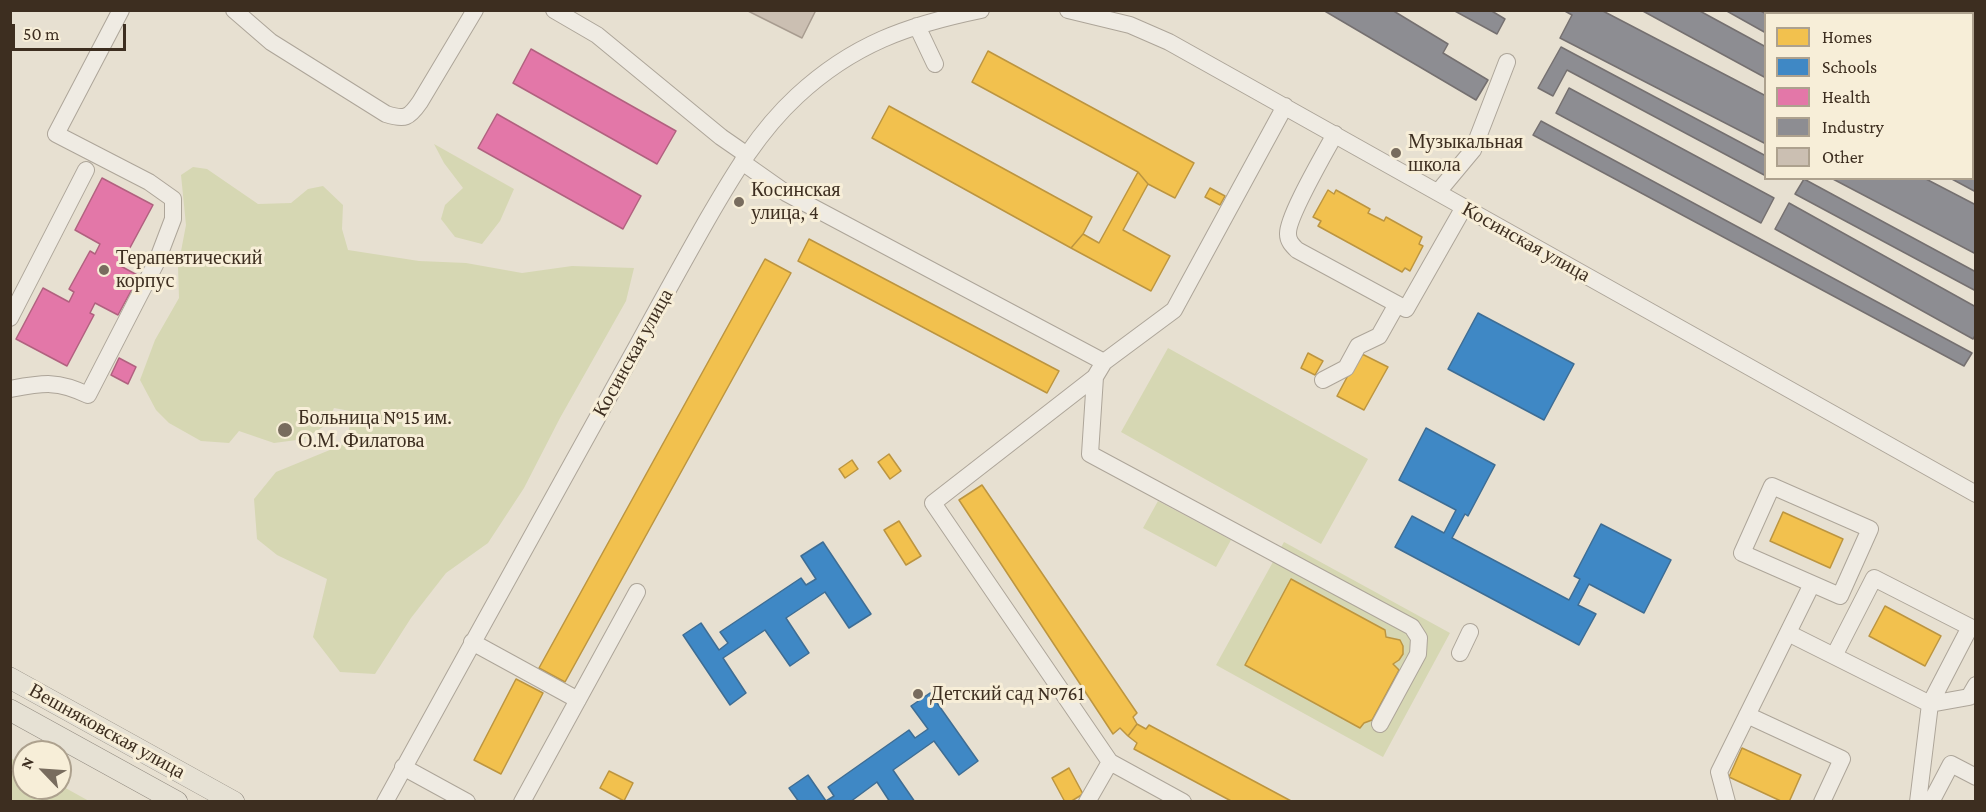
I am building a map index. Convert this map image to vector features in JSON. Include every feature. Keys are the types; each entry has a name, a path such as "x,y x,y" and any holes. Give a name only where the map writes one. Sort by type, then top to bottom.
{"main road":[{"name":"Вешняковская улица","path":"10,678 234,801"},
{"name":"Вешняковская улица","path":"10,710 177,801"}],"street":[{"path":"10,389 40,383 69,386 88,395 157,261 173,219 173,199 149,182 56,134 121,10"},
{"path":"234,10 271,42 386,114 400,118 411,115 475,10"},
{"path":"554,10 597,34 786,193 1100,369"},
{"name":"Косинская улица","path":"384,801 690,250 745,158 779,114 819,76 862,48 885,36 981,10"},
{"name":"Косинская улица","path":"1068,10 1111,20 1155,35 1976,494"},
{"path":"917,26 935,64"},
{"path":"1438,192 1473,150 1507,63"},
{"path":"1183,801 1110,762 933,502 1174,310 1285,106"},
{"path":"1335,134 1292,217 1287,233 1290,242 1297,250 1406,309 1464,207"},
{"path":"10,318 86,170"},
{"path":"1323,380 1346,368 1358,346 1379,336 1397,304"},
{"path":"1100,369 1090,454 1412,627 1419,638 1418,654 1380,724"},
{"path":"1772,486 1870,529 1840,596 1812,584 1743,553 1772,486"},
{"path":"1834,656 1874,578 1970,627 1930,704 1918,801"},
{"path":"1727,801 1719,772 1812,584"},
{"path":"522,801 637,592"},
{"path":"1460,653 1470,632"},
{"path":"1788,633 1930,704 1969,697 1976,685"},
{"path":"472,642 578,700"},
{"path":"1748,715 1842,759 1822,801"},
{"path":"1088,801 1110,762"},
{"path":"1931,801 1951,764 1976,777"},
{"path":"403,768 462,800"}],"green space":[{"path":"434,144 514,189 500,221 482,244 455,237 441,219 445,205 463,188 444,163"},
{"path":"193,167 207,169 258,204 291,203 308,189 323,186 343,205 342,229 348,250 419,261 466,263 522,273 572,266 634,268 626,301 560,418 524,488 488,543 446,573 411,618 375,674 340,672 313,637 327,579 277,555 257,539 254,499 276,472 342,445 349,434 350,411 334,408 326,425 304,439 274,443 239,431 229,443 201,441 169,423 156,410 140,380 155,340 179,298 178,267 186,225 181,175"},
{"path":"1168,348 1368,459 1321,544 1121,432"},
{"path":"1158,501 1231,540 1216,567 1143,528"},
{"path":"1284,542 1450,633 1383,757 1216,665"},
{"path":"11,758 12,800 72,800 72,792 89,801 11,801"}],"building: Homes":[{"path":"988,51 1194,163 1175,198 1148,184 1138,172 972,82"},
{"path":"889,106 1092,217 1083,234 1071,248 872,138"},
{"path":"1138,172 1148,184 1123,230 1170,256 1151,291 1071,248 1083,234 1099,243"},
{"path":"1210,188 1225,196 1220,205 1205,197"},
{"path":"1328,190 1334,194 1336,190 1370,209 1368,213 1384,221 1386,217 1422,237 1419,244 1423,246 1410,271 1405,268 1402,272 1318,226 1321,221 1313,217"},
{"path":"809,239 1059,371 1047,393 798,261"},
{"path":"765,259 791,273 565,682 539,668"},
{"path":"1308,353 1323,361 1315,375 1301,368"},
{"path":"1360,353 1388,367 1364,410 1337,396"},
{"path":"889,454 901,471 890,479 878,462"},
{"path":"852,460 858,469 845,478 839,469"},
{"path":"982,485 1137,713 1133,717 1137,724 1128,736 1120,728 1113,734 959,500"},
{"path":"1783,512 1843,539 1830,568 1770,541"},
{"path":"899,521 921,556 906,565 884,530"},
{"path":"1291,579 1385,630 1386,637 1400,640 1403,646 1403,654 1393,664 1399,670 1372,720 1364,723 1360,728 1245,665"},
{"path":"1885,606 1941,636 1925,666 1869,636"},
{"path":"516,679 543,693 501,774 474,760"},
{"path":"1137,724 1146,729 1149,725 1293,802 1233,802 1134,749 1137,743 1128,736"},
{"path":"1742,748 1801,775 1789,802 1783,802 1729,777"},
{"path":"1069,768 1083,794 1070,802 1065,802 1052,778"},
{"path":"609,771 633,783 624,801 600,788"}],"building: Schools":[{"path":"1478,313 1574,364 1544,420 1448,369"},
{"path":"1426,428 1495,465 1468,516 1465,514 1452,538 1569,600 1580,579 1574,576 1601,524 1671,560 1644,613 1589,584 1578,605 1596,614 1579,645 1395,547 1412,516 1444,533 1456,510 1399,480"},
{"path":"823,542 871,614 849,628 825,592 786,618 809,653 790,666 765,630 723,658 746,693 730,705 683,635 701,623 719,650 728,643 720,632 801,578 806,585 816,579 801,556"},
{"path":"930,693 978,761 959,775 934,741 893,770 915,802 890,802 877,782 850,802 799,802 789,788 808,775 826,801 834,796 828,787 909,730 915,738 928,729 911,706"}],"building: Health":[{"path":"531,49 676,131 657,164 513,83"},
{"path":"497,114 641,196 623,229 478,148"},
{"name":"Терапевтический корпус","path":"102,178 153,205 125,257 121,255 117,264 139,276 118,315 95,303 90,313 94,315 67,366 16,339 43,288 69,302 74,292 69,289 90,251 95,254 100,244 75,230"},
{"path":"119,358 136,367 128,384 111,375"}],"building: Industry":[{"path":"1323,10 1392,10 1448,44 1443,53 1488,80 1476,100"},
{"path":"1453,10 1490,10 1505,19 1497,34"},
{"path":"1563,10 1601,10 1764,95 1764,143 1560,38 1572,15"},
{"path":"1641,10 1698,10 1764,46 1764,77"},
{"path":"1725,10 1759,10 1764,13 1764,32"},
{"path":"1561,47 1764,155 1764,175 1567,70 1553,96 1538,88"},
{"path":"1569,88 1774,198 1761,223 1556,113"},
{"path":"1541,121 1972,353 1964,366 1533,135"},
{"path":"1974,160 1976,161 1976,192 1954,180 1974,180"},
{"path":"1803,180 1806,180 1976,272 1976,291 1795,194"},
{"path":"1835,180 1928,180 1976,205 1976,254"},
{"path":"1789,203 1976,307 1976,334 1973,339 1775,229"}],"building: Other":[{"path":"746,10 816,10 802,38"}],"place":[{"name":"Музыкальная школа","path":"1396,153"},
{"name":"Косинская улица, 4","path":"739,202"},
{"name":"Терапевтический корпус","path":"104,270"},
{"name":"Больница №15 им. О.М. Филатова","path":"285,430"},
{"name":"Детский сад №761","path":"918,694"}]}
